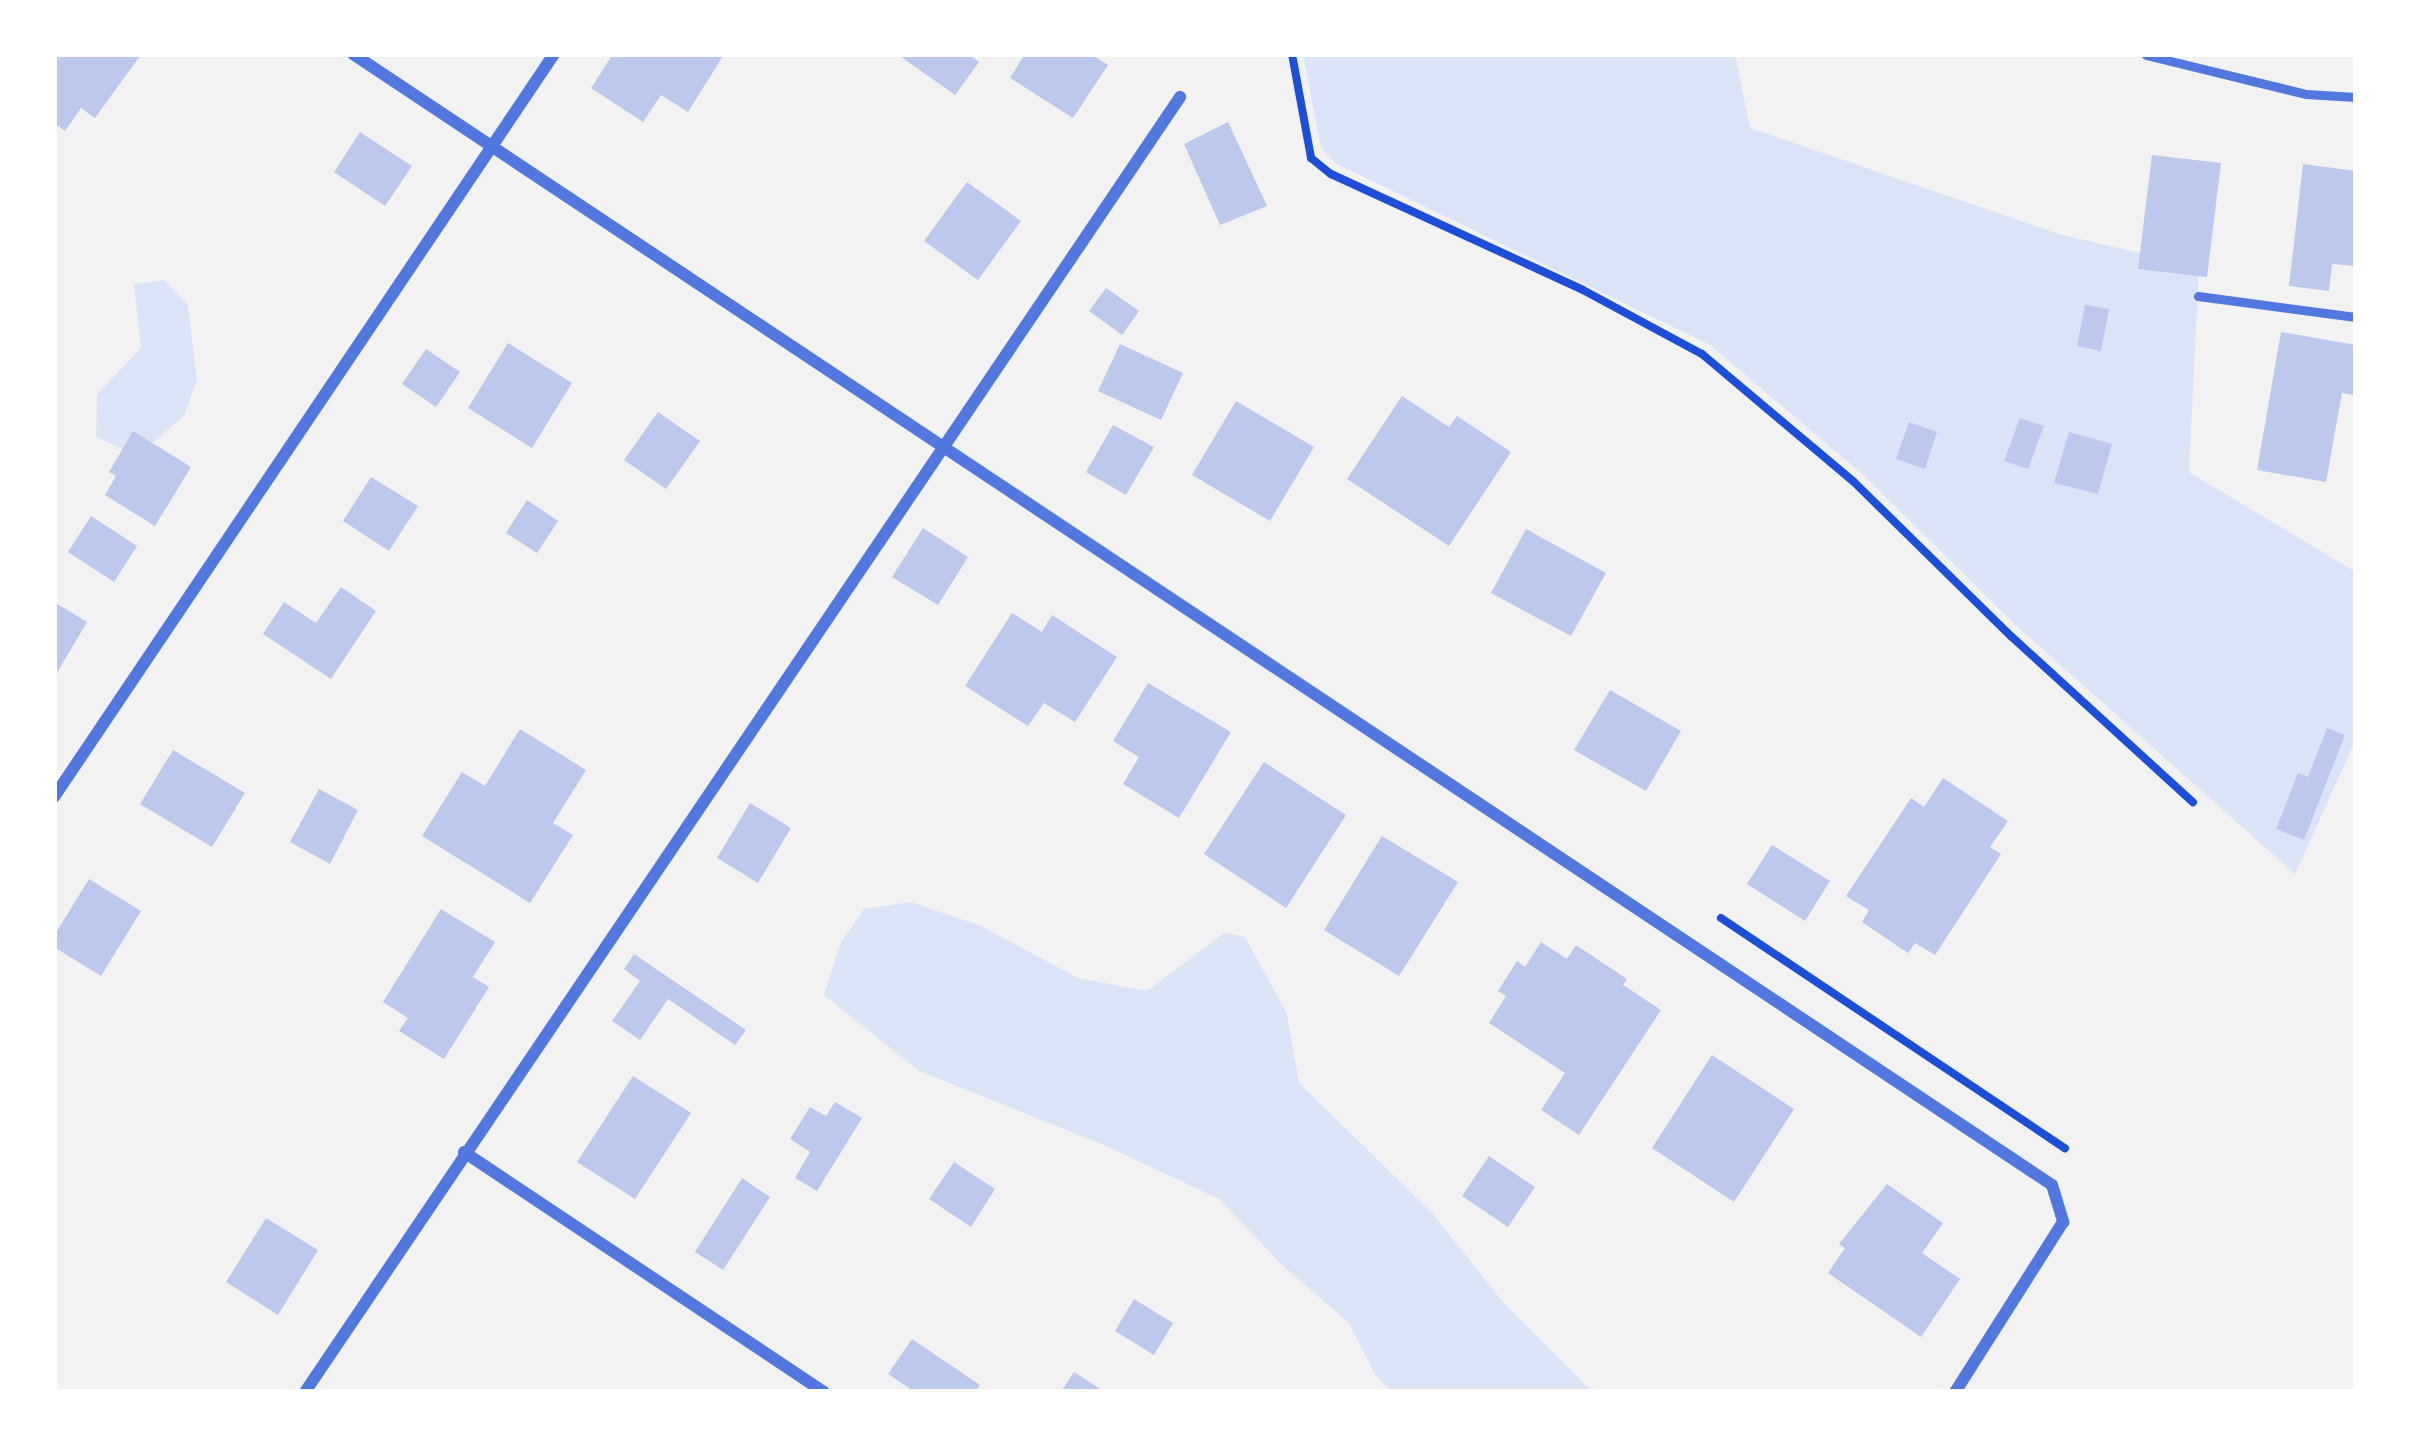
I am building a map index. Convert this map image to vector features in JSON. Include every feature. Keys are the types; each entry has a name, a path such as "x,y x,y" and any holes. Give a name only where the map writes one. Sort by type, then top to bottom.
{"street":[{"path":"353,54 943,442 2052,1185 2062,1222 1955,1392"},
{"path":"54,796 554,54"},
{"path":"305,1392 1180,97"},
{"path":"464,1152 824,1392"}],"lane":[{"path":"2146,55 2306,94 2356,97"},
{"path":"2198,296 2356,317"}],"path":[{"path":"1292,54 1311,158 1331,174 1583,290 1702,354 1854,482 2012,638 2193,802"},
{"path":"1721,918 2065,1148"}],"shaded area":[{"path":"1303,54 1735,54 1750,128 2059,234 2199,267 2189,472 2356,572 2356,739 2295,874 2021,630 1861,473 1710,345 1335,163 1321,148"},
{"path":"164,280 188,305 197,380 184,416 137,456 96,437 97,394 141,348 134,284"},
{"path":"911,902 981,926 1078,978 1147,991 1224,933 1245,937 1287,1014 1299,1083 1432,1213 1502,1301 1593,1392 1393,1392 1376,1376 1349,1323 1282,1265 1219,1199 1106,1146 919,1071 824,995 840,944 864,909"}],"building":[{"path":"54,54 140,56 95,118 81,108 65,131 54,123"},
{"path":"613,54 723,56 688,112 661,95 643,122 591,88"},
{"path":"897,54 968,54 979,62 955,95"},
{"path":"1025,54 1091,54 1108,65 1073,118 1010,78"},
{"path":"1228,122 1267,206 1220,225 1184,144"},
{"path":"360,132 412,166 385,206 334,172"},
{"path":"2152,155 2221,163 2207,277 2138,269"},
{"path":"2303,164 2356,171 2356,266 2332,264 2329,291 2289,286"},
{"path":"967,182 1021,221 978,280 924,241"},
{"path":"1106,288 1139,311 1122,335 1089,311"},
{"path":"2085,305 2109,309 2101,351 2077,346"},
{"path":"2281,332 2356,345 2353,395 2342,393 2326,482 2257,470"},
{"path":"508,343 572,383 532,448 468,408"},
{"path":"1120,344 1183,373 1161,420 1098,391"},
{"path":"426,349 460,372 436,407 402,384"},
{"path":"1402,396 1449,427 1457,416 1511,452 1449,546 1347,479"},
{"path":"1236,401 1314,447 1270,521 1192,475"},
{"path":"658,412 700,441 666,489 624,460"},
{"path":"2020,418 2044,426 2028,469 2004,461"},
{"path":"1909,422 1937,432 1925,469 1896,459"},
{"path":"1113,425 1154,447 1126,495 1086,472"},
{"path":"133,431 191,467 155,526 105,495 116,476 109,472"},
{"path":"2069,432 2112,444 2098,494 2054,483"},
{"path":"371,477 418,506 389,551 343,521"},
{"path":"527,500 558,521 537,553 506,533"},
{"path":"91,516 137,546 114,582 68,552"},
{"path":"923,528 968,557 938,605 892,577"},
{"path":"1526,529 1606,573 1571,636 1491,593"},
{"path":"341,587 376,611 331,679 263,634 284,602 316,623"},
{"path":"54,602 87,622 54,678"},
{"path":"1012,613 1042,632 1052,615 1117,657 1075,722 1044,703 1028,726 965,686"},
{"path":"1148,683 1231,732 1179,818 1123,784 1139,757 1113,741"},
{"path":"1610,690 1681,731 1646,791 1574,750"},
{"path":"2327,728 2345,735 2304,840 2276,829 2298,773 2308,777"},
{"path":"520,729 586,770 553,823 573,835 530,903 422,836 462,772 485,786"},
{"path":"173,750 245,793 212,847 140,804"},
{"path":"1264,762 1346,815 1286,908 1204,854"},
{"path":"1943,778 2008,821 1990,847 2001,854 1935,955 1915,943 1908,953 1862,922 1869,910 1846,896 1911,798 1924,807"},
{"path":"319,789 358,810 330,864 290,842"},
{"path":"750,803 791,828 758,883 717,858"},
{"path":"1382,836 1458,882 1399,976 1324,930"},
{"path":"1772,845 1830,881 1805,921 1747,884"},
{"path":"89,879 141,911 101,976 54,947 54,936"},
{"path":"441,909 495,942 473,977 489,987 444,1059 399,1031 408,1018 383,1002"},
{"path":"1541,942 1567,959 1576,945 1627,979 1623,985 1661,1010 1579,1135 1541,1110 1565,1073 1489,1023 1506,996 1498,991 1517,961 1525,967"},
{"path":"634,954 746,1030 735,1045 668,999 640,1040 612,1021 640,981 624,969"},
{"path":"1712,1055 1794,1109 1734,1202 1652,1148"},
{"path":"633,1076 691,1113 635,1199 577,1162"},
{"path":"835,1102 862,1118 817,1191 795,1178 810,1152 790,1139 810,1107 826,1116"},
{"path":"1489,1156 1535,1187 1508,1227 1462,1196"},
{"path":"954,1162 995,1189 971,1227 929,1199"},
{"path":"742,1178 770,1197 723,1270 695,1252"},
{"path":"1887,1184 1943,1223 1922,1253 1960,1279 1921,1337 1828,1273 1845,1248 1839,1244"},
{"path":"266,1218 318,1250 278,1315 226,1282"},
{"path":"1134,1299 1173,1323 1154,1355 1115,1331"},
{"path":"912,1339 980,1385 975,1392 915,1392 888,1374"},
{"path":"1074,1372 1105,1392 1061,1392"}]}
